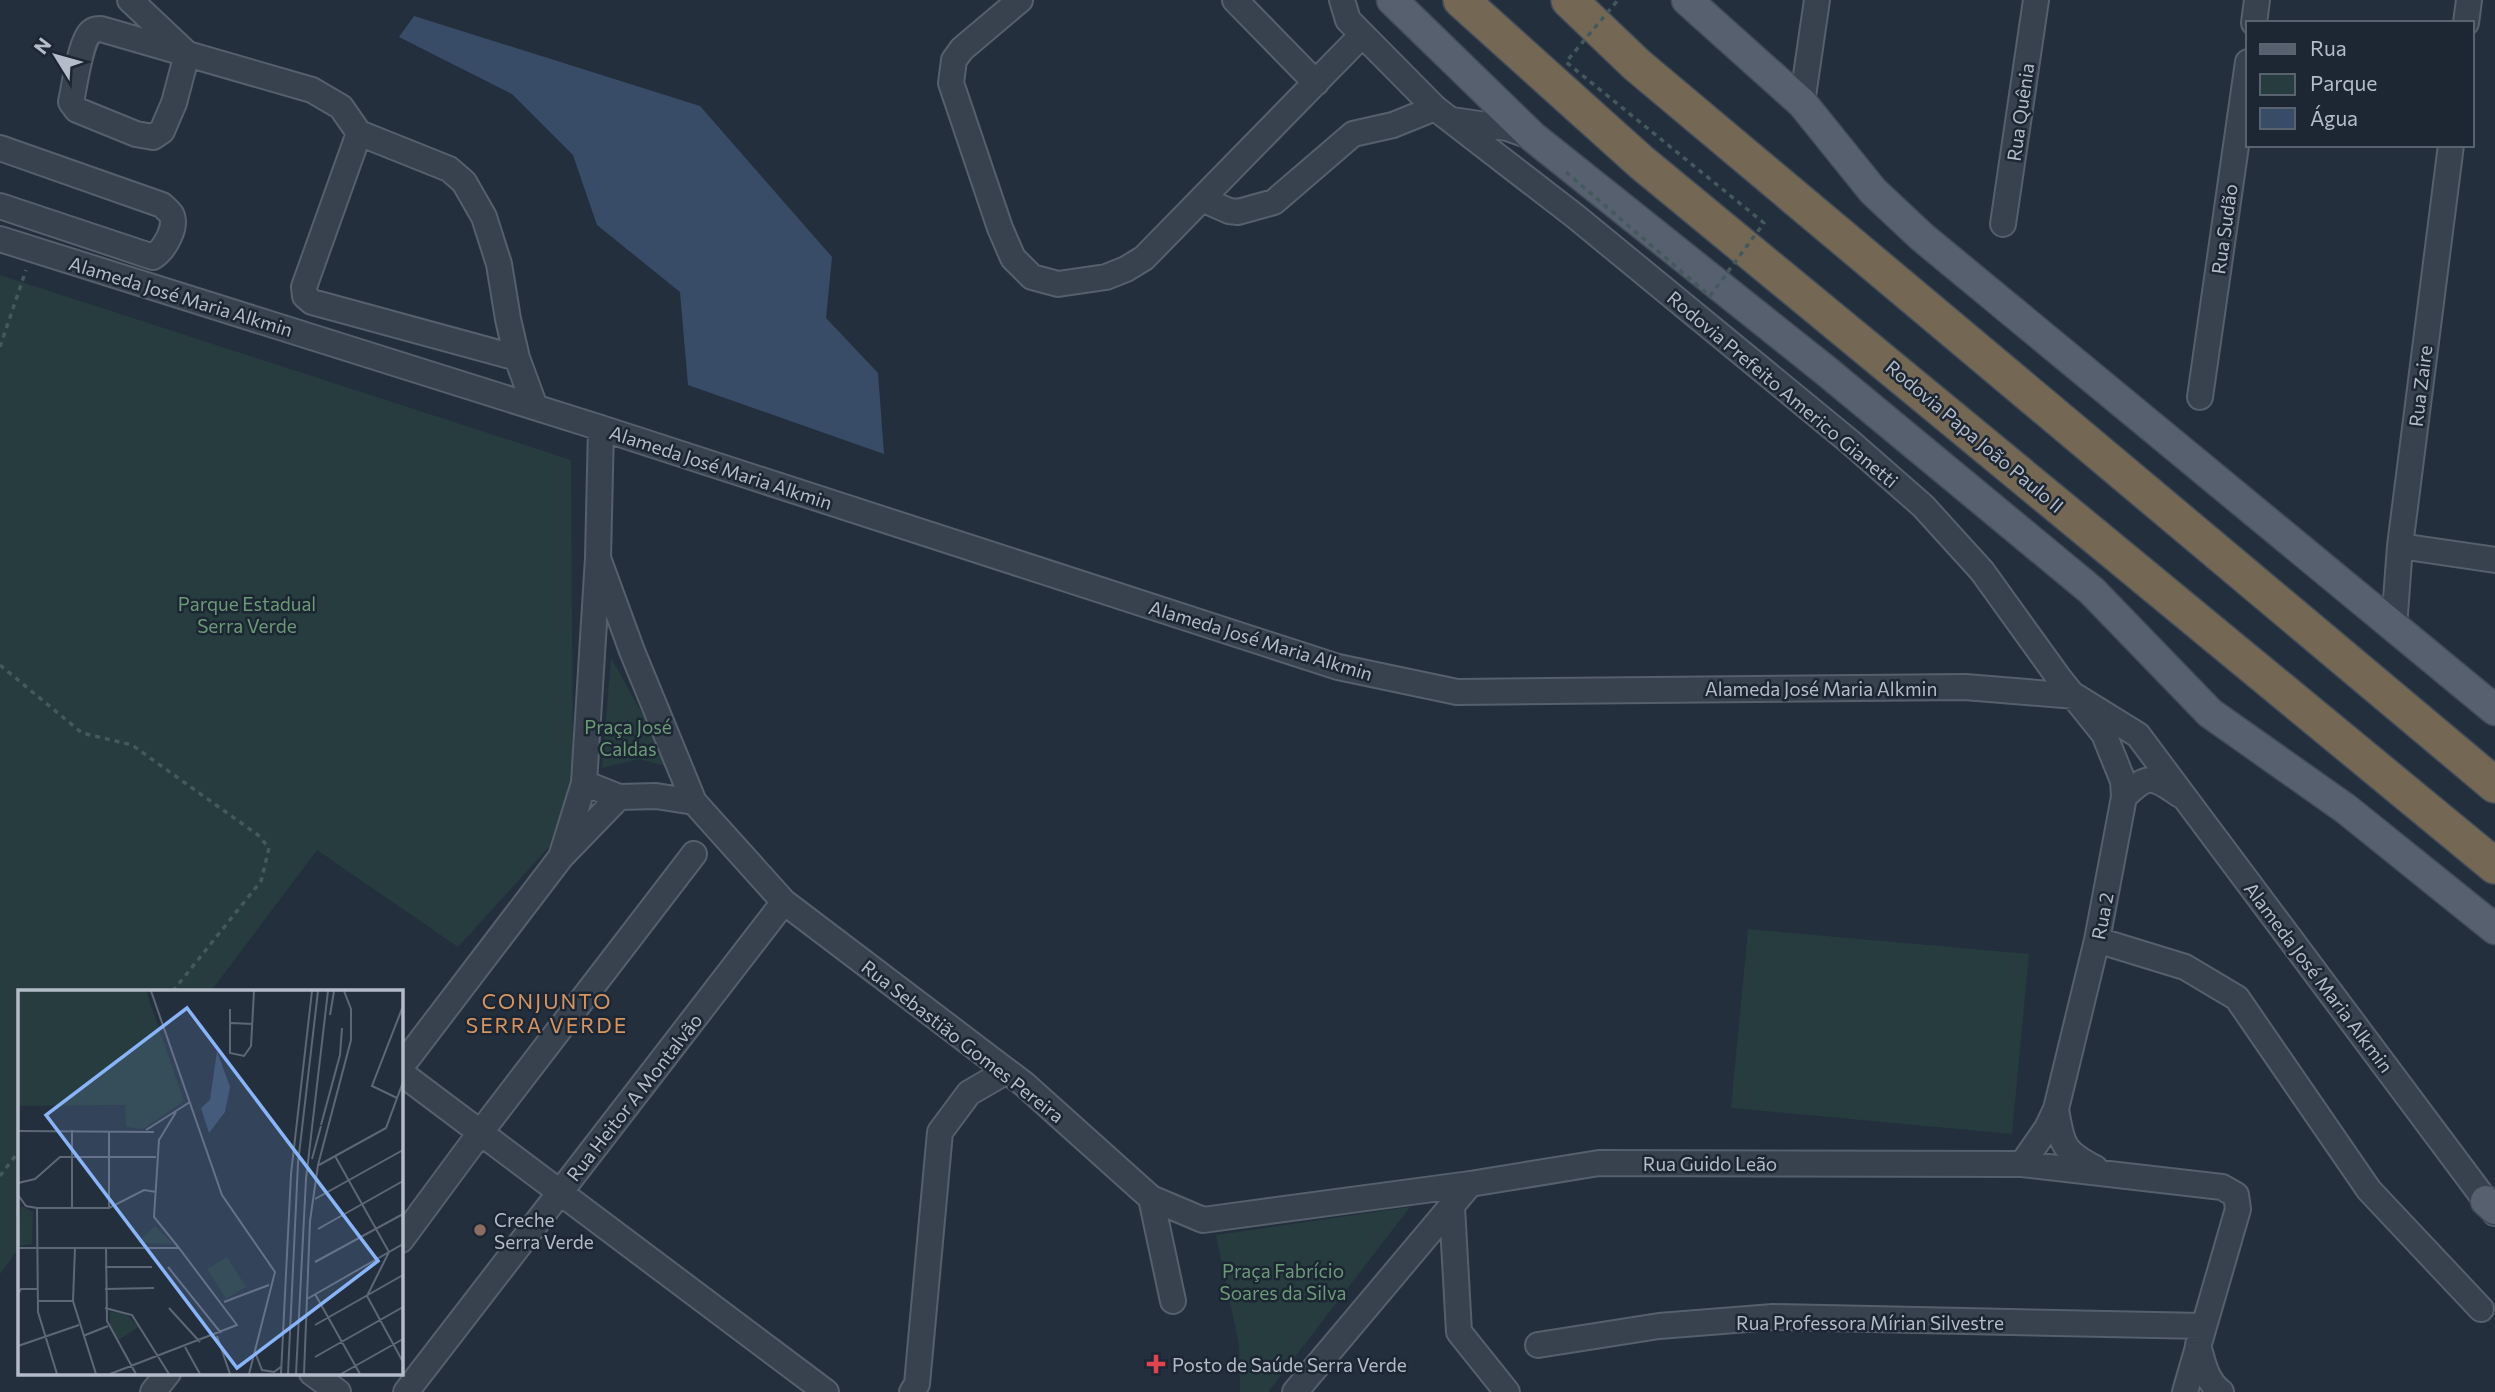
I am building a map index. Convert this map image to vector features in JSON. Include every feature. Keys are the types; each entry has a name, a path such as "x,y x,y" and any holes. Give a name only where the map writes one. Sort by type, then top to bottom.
{"highway":[{"name":"Rodovia Papa João Paulo II","path":"1461,0 1641,162 2495,866"},
{"path":"1569,0 1637,65 2495,785"},
{"path":"1592,0 1637,65"}],"main road":[{"path":"1392,0 1533,137 1825,370 2092,591 2210,713 2346,809 2495,929"},
{"path":"1687,0 1802,103 1873,191 1922,237 2495,710"}],"street":[{"path":"131,0 187,54"},
{"path":"1020,0 962,49 954,60 951,83 1000,228 1013,258 1032,277 1058,284 1106,277 1144,258 1315,83 1351,18"},
{"path":"1235,0 1315,83"},
{"name":"Rodovia Prefeito Americo Gianetti","path":"1325,0 1351,18 1443,114 1585,224 1839,433 1923,506 1982,570 2059,678 2104,734 2123,781 2124,797"},
{"path":"1802,103 1817,0"},
{"name":"Rua Quênia","path":"2003,224 2036,0"},
{"path":"2254,21 2257,0"},
{"path":"2466,21 2469,0"},
{"path":"187,54 174,103 162,131 153,137 136,134 77,110 71,102 78,65 88,34 101,29 312,90 341,107 359,133 449,169 464,182 484,216 499,264 517,358 535,407"},
{"name":"Rua Sudão","path":"2200,397 2246,76"},
{"path":"1202,198 1229,211 1238,212 1274,202 1353,134 1443,114 1507,128 1533,137"},
{"path":"359,133 304,287 304,296 312,302 517,358"},
{"name":"Rua Zaire","path":"2394,627 2400,546 2451,147"},
{"path":"0,148 162,205 171,213 173,222 168,239 160,253 153,257 0,206"},
{"name":"Alameda José Maria Alkmin","path":"0,239 601,428 1338,667 1457,692 1965,687 2075,696 2138,736 2492,1208"},
{"path":"561,857 584,782 598,558 601,428"},
{"path":"2400,546 2495,560"},
{"path":"598,558 632,651 694,802"},
{"path":"592,648 620,646 632,651"},
{"path":"2124,797 2141,781 2153,779 2189,802"},
{"path":"584,782 619,797 656,796 694,802"},
{"path":"402,1066 561,857 619,797"},
{"name":"Rua 2","path":"2022,1164 2047,1128 2056,1109 2097,940 2124,797"},
{"name":"Rua Sebastião Gomes Pereira","path":"694,802 784,902 1007,1072 1151,1198 1203,1220 1470,1184"},
{"path":"402,1239 480,1132 694,854"},
{"name":"Rua Heitor A Montalvão","path":"407,1392 784,902"},
{"path":"2097,940 2185,967 2237,998 2369,1189 2481,1309"},
{"path":"912,1392 917,1384 940,1132 969,1093 1007,1072"},
{"path":"402,1074 826,1392"},
{"name":"Rua 2","path":"2056,1109 2061,1139 2070,1153 2104,1172"},
{"name":"Rua Guido Leão","path":"1470,1184 1599,1163 2022,1164 2222,1187 2236,1195 2238,1209 2201,1336"},
{"path":"1295,1392 1470,1184"},
{"path":"1151,1198 1173,1301"},
{"path":"1452,1207 1459,1332 1507,1392"},
{"name":"Rua Professora Mírian Silvestre","path":"1538,1345 1659,1326 1773,1317 2201,1336"},
{"path":"2185,1392 2201,1336"},
{"path":"2201,1336 2207,1375 2214,1387 2221,1392"},
{"path":"153,1392 166,1374"},
{"path":"313,1374 338,1392"}],"path":[{"path":"1566,172 1710,296 1764,223 1566,62 1618,0"},
{"path":"0,347 33,249"},
{"path":"0,666 82,733 132,745 258,835 269,848 261,881 174,990"},
{"path":"0,1176 18,1152"}],"green space":[{"name":"Parque Estadual Serra Verde","path":"0,275 571,460 573,773 549,847 458,947 317,850 212,990 18,990 18,1249 0,1274"},
{"name":"Praça José Caldas","path":"611,658 673,768 639,759 602,768"},
{"path":"1748,929 2029,954 2012,1134 1731,1108"},
{"name":"Praça Fabrício Soares da Silva","path":"1410,1207 1268,1392 1240,1392 1239,1345 1216,1235"}],"water":[{"path":"414,16 700,106 832,257 826,318 878,373 884,454 688,385 680,292 597,225 573,155 512,94 399,37"}],"place":[{"name":"Creche Serra Verde","path":"480,1230"},
{"name":"Posto de Saúde Serra Verde","path":"1156,1364"}],"district":[{"name":"CONJUNTO SERRA VERDE","path":"547,1012"}]}
